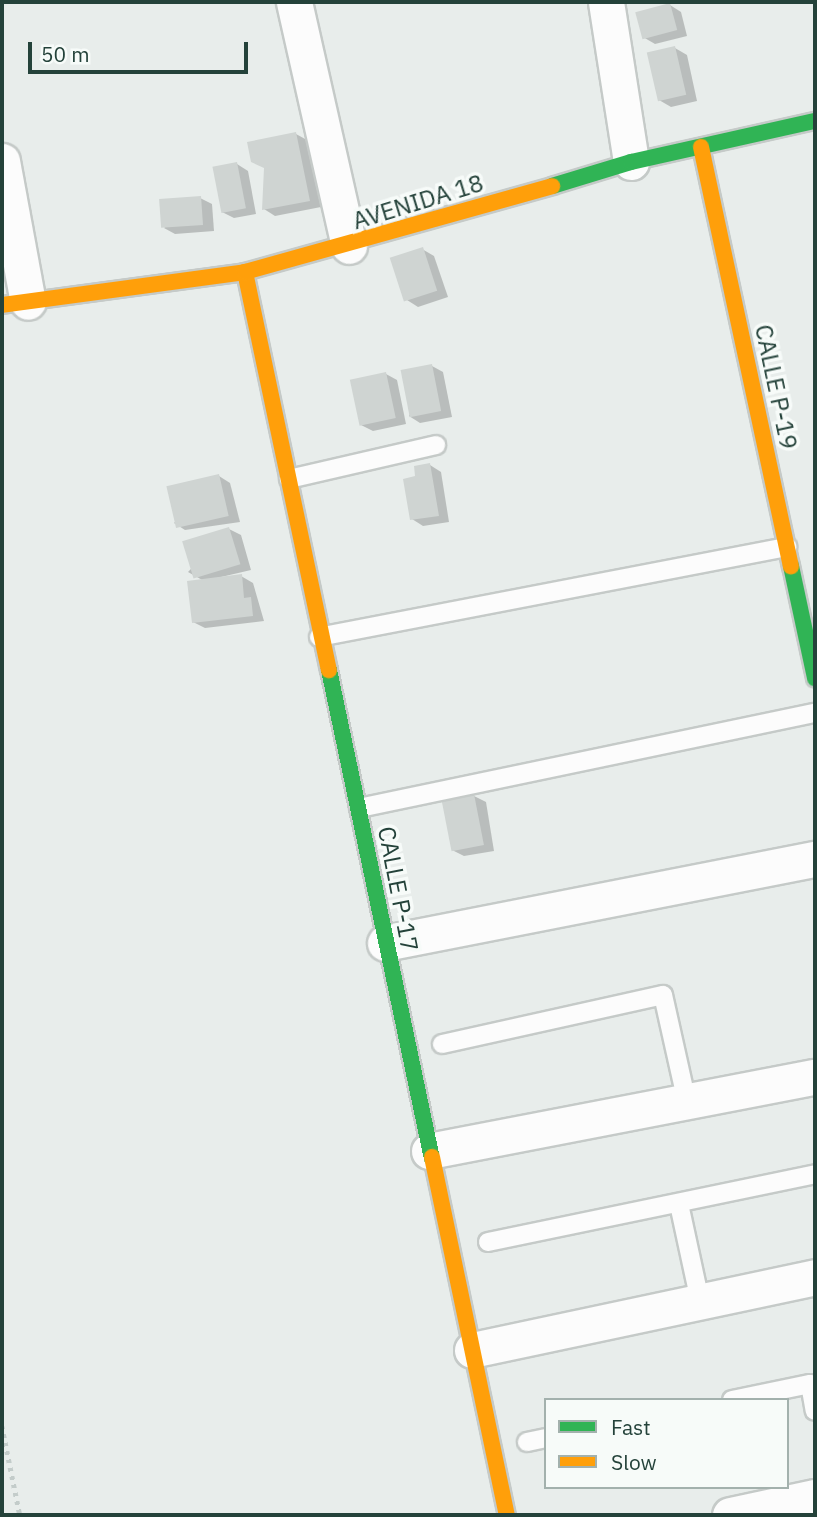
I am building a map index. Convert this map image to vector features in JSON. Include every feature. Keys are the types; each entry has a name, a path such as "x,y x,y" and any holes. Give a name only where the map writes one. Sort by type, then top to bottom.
{"street":[{"path":"294,2 349,246"},
{"path":"606,2 631,162"},
{"name":"AVENIDA 18","path":"15,304 245,272 349,246 631,162 815,121"},
{"name":"CALLE P-19","path":"701,147 815,678"},
{"path":"2,161 15,304"},
{"name":"CALLE P-17","path":"245,272 319,637 359,808 384,943 507,1515"},
{"path":"384,943 815,859"},
{"path":"429,1151 815,1077"},
{"path":"472,1350 815,1277"},
{"path":"730,1515 815,1497"}],"lane":[{"path":"289,479 436,445"},
{"path":"319,637 787,547"},
{"path":"359,808 815,713"},
{"path":"442,1044 663,995 687,1102"},
{"path":"488,1242 815,1174"},
{"path":"679,1204 701,1301"},
{"path":"742,1398 810,1384 815,1410"},
{"path":"527,1442 544,1438"}],"path":[{"path":"2,1426 20,1515"}],"building":[{"path":"670,3 677,30 642,39 635,12"},
{"path":"675,46 686,95 658,101 647,53"},
{"path":"296,132 310,201 262,210 264,168 251,162 247,142"},
{"path":"237,162 246,208 221,213 212,167"},
{"path":"201,196 203,225 161,228 159,199"},
{"path":"423,247 437,291 404,302 390,258"},
{"path":"432,364 441,411 410,417 401,370"},
{"path":"386,372 396,418 360,426 350,380"},
{"path":"430,463 439,516 410,520 403,479 415,476 414,466"},
{"path":"219,474 229,516 176,528 166,486"},
{"path":"229,527 240,564 194,579 182,541"},
{"path":"242,574 244,598 251,597 253,616 192,623 187,581"},
{"path":"474,794 484,845 452,851 442,800"}],"traffic: fast":[{"path":"552,186 631,162 815,121"},
{"path":"791,566 815,678"},
{"path":"329,670 432,1157"}],"traffic: slow":[{"path":"701,147 791,566"},
{"path":"2,305 245,272 552,186"},
{"path":"245,272 329,670"},
{"path":"432,1157 507,1515"}]}
